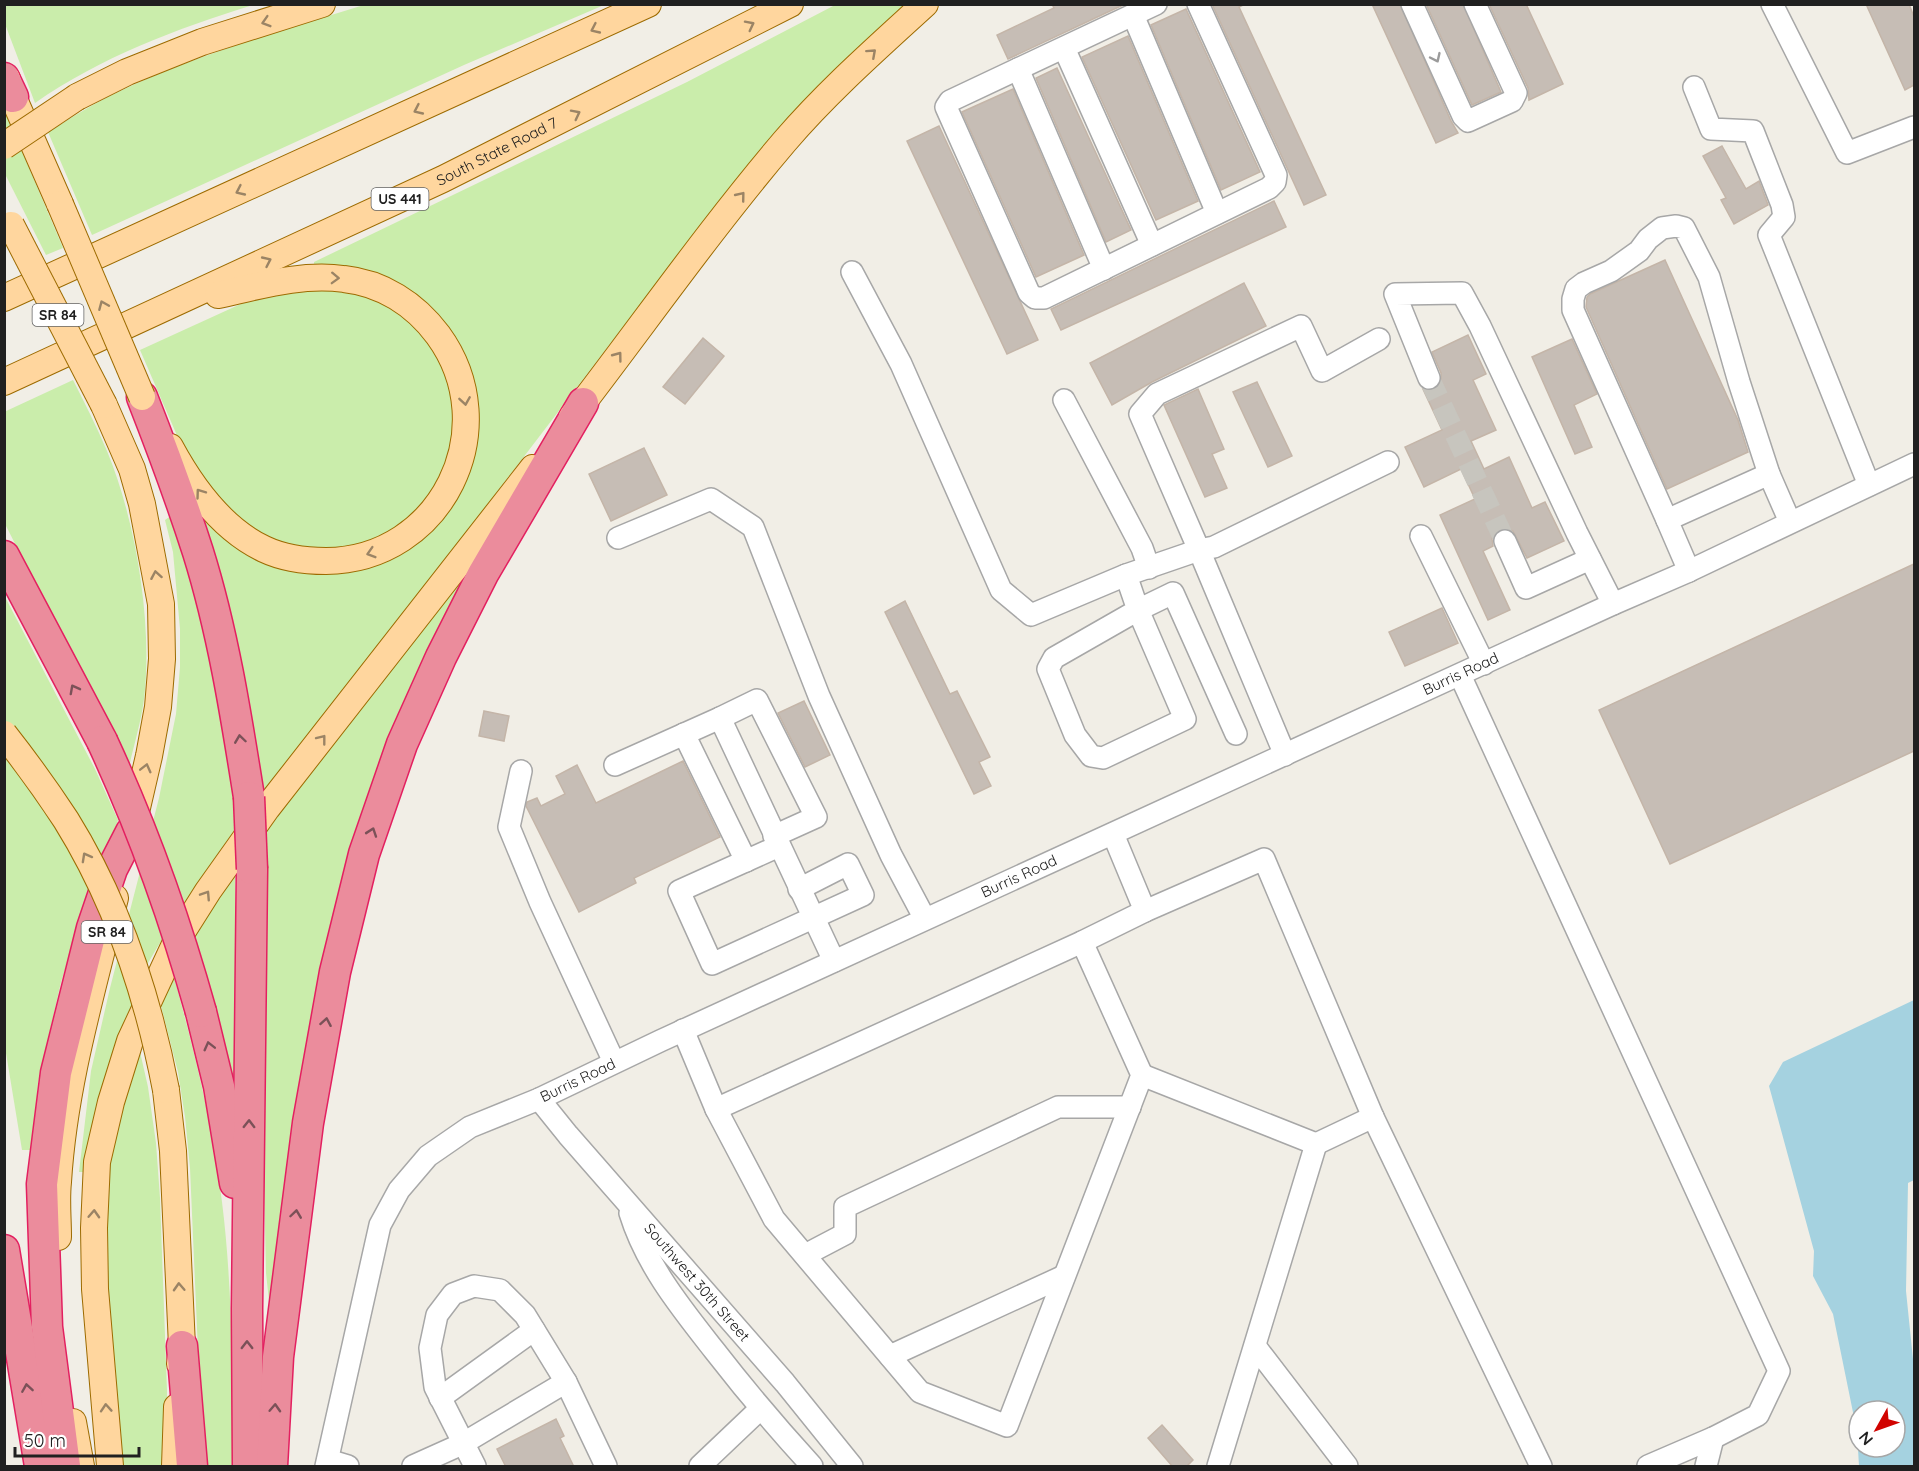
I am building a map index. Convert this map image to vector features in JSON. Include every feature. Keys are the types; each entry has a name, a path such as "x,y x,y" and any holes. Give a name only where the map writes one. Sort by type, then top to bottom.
{"highway":[{"path":"142,397 172,475 220,634 249,797 252,869 247,1309 248,1467"},
{"path":"272,1467 278,1357 308,1122 335,972 364,854 402,744 441,657 483,574 583,403"},
{"path":"4,556 102,741 160,880 186,957 219,1086 235,1185 247,1309"},
{"path":"65,1467 47,1327 42,1184 56,1073 92,928 112,869 131,832"},
{"path":"4,1250 40,1467"},
{"path":"182,1346 192,1467"}],"main road":[{"path":"4,146 77,98 127,72 202,42 322,4"},
{"path":"4,298 648,4"},
{"name":"South State Road 7","path":"4,382 443,179 790,4"},
{"path":"110,1467 95,1289 93,1228 97,1161 111,1102 134,1032 177,940 208,891 267,808 786,140 856,67 925,4"},
{"path":"7,82 142,397 178,463 210,506 244,536 263,548 285,556 312,561 342,561 376,553 405,538 432,512 454,480 464,447 467,413 463,382 450,350 432,326 408,303 376,285 343,278 304,278 174,304"},
{"name":"SR 84","path":"8,218 104,405 132,470 142,504 161,603 162,659 158,707 149,756 80,1038 68,1101 58,1182 60,1313 81,1467"},
{"path":"4,734 66,822 102,887 121,930 158,1047 173,1150 182,1346 175,1432 175,1467"}],"street":[{"path":"1156,4 950,100 946,107 947,114 1029,293 1035,298 1044,298 1269,188 1275,182 1276,175 1198,4"},
{"path":"1412,4 1463,116 1468,121 1512,101 1516,93 1475,4"},
{"path":"1772,4 1847,153 1914,127"},
{"path":"1133,15 1217,213"},
{"path":"1064,48 1152,245"},
{"path":"1018,69 1104,268"},
{"path":"1694,87 1712,129 1753,131 1782,205 1784,217 1769,235 1869,485"},
{"path":"1689,571 1573,310 1576,289 1611,271 1639,251 1648,239 1662,228 1676,226 1684,228 1709,277 1739,382 1769,474 1790,522"},
{"path":"852,272 901,364 1001,590 1031,615 1126,575 1214,547 1388,462"},
{"path":"1429,378 1395,294 1462,293 1613,604"},
{"path":"1285,755 1140,414 1157,394 1301,326 1322,371 1379,339"},
{"path":"1064,400 1142,548 1149,568"},
{"name":"Burris Road","path":"327,1463 380,1225 399,1190 428,1155 470,1127 539,1099 683,1030 1689,571 1914,464"},
{"path":"1667,520 1769,474"},
{"path":"618,538 711,499 753,527 819,696 891,855 926,919"},
{"path":"1421,536 1484,664"},
{"path":"1505,541 1526,588 1590,559"},
{"path":"1126,575 1138,610 1185,719 1103,759 1091,756 1075,735 1048,669 1054,658 1138,610 1173,593 1236,734"},
{"path":"1460,675 1779,1371 1758,1415 1648,1467"},
{"path":"615,765 757,700 816,818 746,861 679,891 712,964 863,896 848,864 799,889"},
{"path":"720,718 834,961"},
{"path":"684,734 746,861"},
{"path":"521,771 509,828 540,902 614,1062"},
{"path":"1113,834 1144,911"},
{"path":"716,1109 1082,942 1144,911 1264,859 1373,1117 1541,1467"},
{"path":"1082,942 1142,1075 1316,1144 1373,1117"},
{"path":"683,1030 716,1109 774,1219 920,1392 1007,1426 1142,1075"},
{"name":"Southwest 30th Street","path":"539,1099 785,1383 852,1467"},
{"path":"805,1255 845,1234 845,1207 1058,1107 1130,1107"},
{"path":"1218,1467 1316,1144"},
{"path":"626,1202 637,1235 676,1302 760,1409 812,1467"},
{"path":"890,1356 1064,1276"},
{"path":"475,1467 435,1387 430,1348 437,1316 453,1294 474,1286 500,1290 525,1315 566,1382 606,1467"},
{"path":"440,1398 534,1330"},
{"path":"1255,1347 1347,1467"},
{"path":"413,1467 462,1444 566,1382"},
{"path":"700,1467 760,1409"},
{"path":"1706,1467 1713,1438"},
{"path":"327,1463 348,1467"}],"green space":[{"path":"367,4 604,5 464,65 92,235 48,132 107,97 177,66"},
{"path":"4,5 253,5 168,34 113,58 35,103 5,24"},
{"path":"835,5 915,5 658,281 332,708 242,819 180,909 148,963 107,1069 98,1106 88,1172 79,1172 91,1071 159,798 176,714 180,629 173,552 165,520 172,515 195,590 228,735 234,804 255,789 199,506 217,528 361,566 471,464 442,330 314,266 314,262 687,82"},
{"path":"4,109 63,248 46,255 5,174"},
{"path":"282,290 359,291 413,319 446,366 457,427 434,496 381,542 299,552 248,528 215,496 182,447 140,350 256,297"},
{"path":"73,380 103,442 117,479 134,540 140,573 146,638 146,670 143,708 129,767 5,524 4,412"},
{"path":"483,537 398,731 275,1301 269,1301 266,1273 258,840"},
{"path":"4,595 95,769 118,820 109,851 81,918 61,982 38,1083 33,1150 22,1150 5,1047"},
{"path":"235,869 236,1083 192,929"},
{"path":"172,970 202,1085 222,1202 230,1301 234,1466 203,1466 190,1168 178,1072 158,994"},
{"path":"138,1043 148,1087 156,1143 160,1198 167,1391 167,1466 122,1466 106,1296 105,1210 108,1167 116,1116"}],"water":[{"path":"1914,1000 1914,1180 1908,1183 1906,1291 1914,1369 1914,1466 1859,1466 1859,1459 1907,1459 1907,1399 1850,1399 1833,1314 1813,1276 1814,1251 1769,1086 1783,1062"}],"building":[{"path":"1052,4 1125,4 1008,59 997,35 1054,8"},
{"path":"1212,4 1245,4 1239,7 1326,195 1304,205"},
{"path":"1372,4 1400,4 1458,133 1436,143"},
{"path":"1426,4 1463,4 1501,92 1472,105"},
{"path":"1489,4 1526,4 1563,84 1529,100 1528,88"},
{"path":"1866,4 1909,4 1914,17 1914,85 1905,90"},
{"path":"1186,9 1260,172 1221,190 1151,25"},
{"path":"1128,36 1198,201 1156,220 1082,57"},
{"path":"1057,68 1131,230 1106,242 1036,78"},
{"path":"1013,89 1084,255 1036,277 962,112"},
{"path":"939,126 1038,340 1007,354 907,141"},
{"path":"1722,146 1746,189 1759,181 1768,205 1734,224 1721,200 1726,198 1703,156"},
{"path":"1274,201 1286,227 1061,330 1051,309"},
{"path":"1665,260 1738,420 1748,452 1667,489 1586,307 1587,297 1590,294"},
{"path":"1244,283 1266,326 1152,382 1112,405 1090,363"},
{"path":"1468,335 1486,374 1473,380 1496,430 1471,441 1484,469 1509,457 1532,508 1545,502 1564,541 1527,558 1513,531 1506,528 1495,533 1492,539 1493,546 1483,551 1510,610 1488,620 1440,515 1475,499 1461,469 1424,487 1405,447 1442,430 1423,389 1434,390 1441,380 1441,373 1432,352"},
{"path":"703,338 724,356 685,404 663,387"},
{"path":"1572,339 1597,394 1574,405 1592,447 1575,454 1532,357"},
{"path":"1257,382 1292,456 1268,467 1233,392"},
{"path":"1198,389 1224,449 1212,454 1227,488 1205,497 1164,405"},
{"path":"644,448 667,495 611,521 589,474"},
{"path":"1914,564 1914,751 1670,864 1599,710"},
{"path":"905,601 950,694 957,691 990,757 979,762 991,786 974,794 885,612"},
{"path":"1442,608 1458,643 1405,666 1389,632"},
{"path":"804,701 830,755 805,767 778,713"},
{"path":"484,711 509,716 504,741 479,736"},
{"path":"683,761 720,837 634,878 636,883 579,912 526,806 527,802 537,798 541,806 565,794 556,776 577,765 596,803"},
{"path":"556,1419 564,1436 560,1438 574,1467 506,1467 497,1449"},
{"path":"1162,1425 1193,1460 1186,1467 1173,1467 1148,1438"}],"tunnel":[{"path":"1429,378 1505,541"}]}
